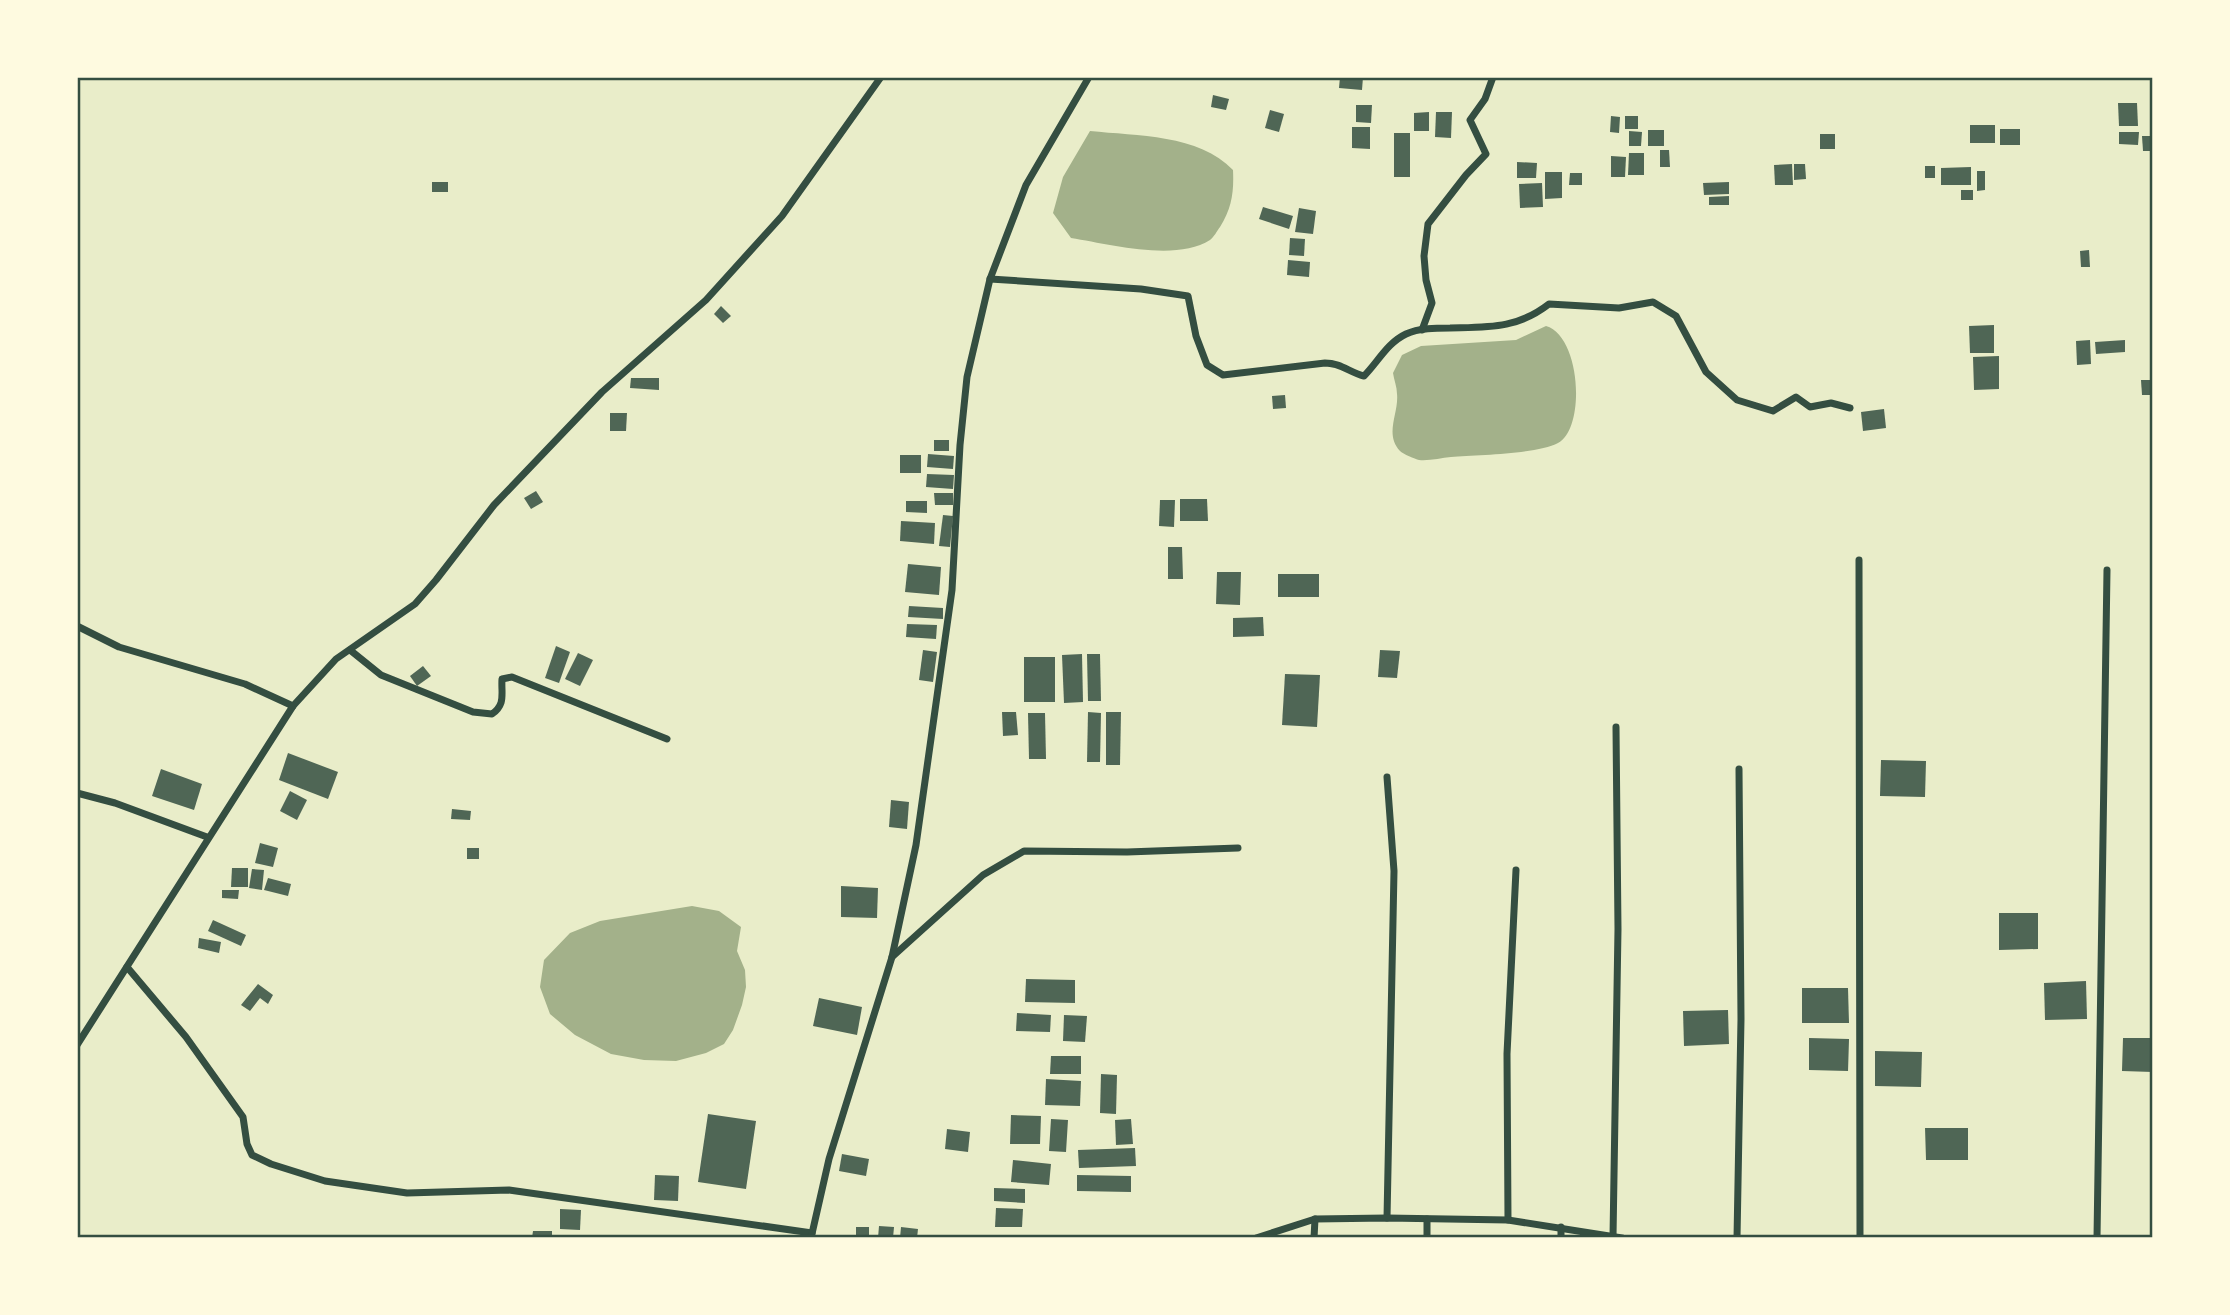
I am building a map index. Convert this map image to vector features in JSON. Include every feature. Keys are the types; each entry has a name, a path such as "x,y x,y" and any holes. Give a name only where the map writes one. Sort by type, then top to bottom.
{"street":[{"path":"77,1045 207,837 293,706 336,659 415,604 494,505 593,401 706,300 782,216 881,77"},
{"path":"127,967 186,1037 243,1117 252,1155 271,1164 325,1181 407,1193 509,1190 812,1236 829,1159 892,957 916,845 952,590 960,445 967,377 990,279 1026,185 1089,77"},
{"path":"1422,330 1433,303 1426,280 1424,256 1428,224 1486,154 1470,120 1485,99 1493,77"},
{"path":"990,279 1141,289 1188,296 1196,336 1208,365 1223,375 1339,363 1353,373 1364,376 1378,356 1405,334 1422,330 1499,327 1532,317 1549,304 1619,308 1653,302 1676,316 1706,372 1737,400 1773,411 1796,397 1810,407 1831,403 1850,408"},
{"path":"1858,560 1860,1238"},
{"path":"2097,1238 2107,570"},
{"path":"77,626 119,647 246,684 293,706"},
{"path":"349,650 381,675 472,712 492,714 499,709 503,701 502,679 512,677 667,739"},
{"path":"1613,1237 1618,929 1616,727"},
{"path":"1737,1238 1741,1019 1739,769"},
{"path":"1387,777 1394,871 1387,1218"},
{"path":"77,793 115,803 207,837"},
{"path":"892,957 983,875 1024,851 1127,852 1238,848"},
{"path":"1508,1220 1507,1054 1516,870"},
{"path":"1256,1238 1315,1219 1387,1218 1508,1220 1622,1238"},
{"path":"1314,1238 1315,1219"},
{"path":"1427,1219 1427,1238"},
{"path":"1561,1227 1561,1238"}],"shaded area":[{"path":"1090,131 1147,136 1185,143 1219,158 1233,170 1230,206 1213,237 1196,246 1161,251 1071,238 1053,213 1063,177"},
{"path":"1546,326 1558,333 1567,346 1576,383 1573,420 1567,434 1558,443 1522,452 1427,460 1417,459 1400,451 1393,438 1397,389 1393,373 1402,355 1421,346 1516,340"},
{"path":"692,906 719,911 741,927 737,951 745,970 746,987 733,1030 724,1044 706,1053 676,1061 644,1060 611,1054 575,1035 550,1014 540,987 544,960 570,933 600,921"}],"building":[{"path":"1340,77 1363,77 1362,90 1339,88"},
{"path":"1213,95 1229,99 1226,110 1211,107"},
{"path":"2118,103 2137,103 2138,126 2119,126"},
{"path":"1356,105 1372,105 1371,123 1356,122"},
{"path":"1270,110 1284,114 1279,132 1265,128"},
{"path":"1429,112 1429,131 1414,131 1414,113"},
{"path":"1436,112 1452,112 1451,138 1435,137"},
{"path":"1611,116 1620,117 1619,133 1610,132"},
{"path":"1625,116 1638,116 1638,129 1625,129"},
{"path":"1970,125 1995,125 1995,143 1970,143"},
{"path":"1352,127 1370,127 1370,149 1352,148"},
{"path":"2000,129 2020,129 2020,145 2000,145"},
{"path":"1648,130 1664,130 1664,146 1648,146"},
{"path":"1629,131 1642,132 1641,146 1629,146"},
{"path":"2119,132 2139,132 2138,145 2119,144"},
{"path":"1394,133 1410,133 1410,177 1394,177"},
{"path":"1820,134 1835,134 1835,149 1820,149"},
{"path":"2142,136 2153,136 2153,151 2143,151"},
{"path":"1660,150 1669,150 1670,167 1660,167"},
{"path":"1629,153 1644,153 1644,175 1628,175"},
{"path":"1611,156 1626,157 1625,177 1611,177"},
{"path":"1517,162 1537,163 1536,178 1517,178"},
{"path":"1792,164 1793,185 1775,185 1774,165"},
{"path":"1794,164 1805,164 1806,179 1794,180"},
{"path":"1925,166 1935,166 1935,178 1925,178"},
{"path":"1971,167 1971,185 1941,185 1941,168"},
{"path":"1977,171 1985,171 1985,190 1977,191"},
{"path":"1545,172 1562,172 1562,198 1545,199"},
{"path":"1570,173 1582,173 1582,185 1569,185"},
{"path":"432,182 448,182 448,192 432,192"},
{"path":"1729,182 1729,194 1704,195 1703,183"},
{"path":"1542,183 1543,207 1520,208 1519,184"},
{"path":"1961,190 1973,190 1973,200 1961,200"},
{"path":"1729,196 1729,205 1709,205 1709,197"},
{"path":"1263,207 1293,216 1289,229 1259,219"},
{"path":"1299,208 1316,211 1313,234 1295,232"},
{"path":"1290,238 1305,239 1304,256 1289,255"},
{"path":"2089,250 2090,267 2081,267 2080,251"},
{"path":"1288,260 1310,262 1309,277 1287,275"},
{"path":"721,306 731,316 723,323 714,314"},
{"path":"1994,325 1994,353 1970,353 1969,326"},
{"path":"2090,340 2091,364 2077,365 2076,341"},
{"path":"2125,340 2125,352 2096,354 2095,342"},
{"path":"1999,356 1999,389 1974,390 1973,357"},
{"path":"631,378 659,378 659,390 630,388"},
{"path":"2141,380 2153,380 2153,395 2142,395"},
{"path":"1285,395 1286,408 1273,409 1272,396"},
{"path":"1884,409 1886,428 1863,431 1861,412"},
{"path":"610,413 627,413 626,431 610,431"},
{"path":"934,440 949,440 949,451 934,451"},
{"path":"928,454 954,456 953,469 927,467"},
{"path":"900,455 921,455 921,473 900,473"},
{"path":"927,474 954,475 953,489 926,487"},
{"path":"536,491 543,502 531,509 524,498"},
{"path":"934,493 953,493 953,505 935,505"},
{"path":"1180,499 1207,499 1208,521 1180,521"},
{"path":"1160,500 1175,500 1174,527 1159,526"},
{"path":"906,501 927,501 927,513 906,512"},
{"path":"943,515 953,516 950,547 939,546"},
{"path":"901,521 935,523 934,544 900,541"},
{"path":"1168,547 1182,547 1183,579 1168,579"},
{"path":"908,564 941,567 939,595 905,592"},
{"path":"1217,572 1241,572 1240,605 1216,604"},
{"path":"1278,574 1319,574 1319,597 1278,597"},
{"path":"909,606 943,608 943,619 908,617"},
{"path":"1263,617 1264,636 1233,637 1233,618"},
{"path":"907,624 937,625 936,639 906,637"},
{"path":"556,646 570,652 559,683 545,678"},
{"path":"923,650 937,652 933,682 919,680"},
{"path":"1380,650 1400,651 1397,678 1378,677"},
{"path":"578,653 593,660 580,686 565,679"},
{"path":"1082,654 1083,702 1064,703 1062,655"},
{"path":"1087,654 1100,654 1101,701 1088,701"},
{"path":"1024,657 1055,657 1055,702 1024,702"},
{"path":"423,666 431,676 417,686 410,676"},
{"path":"1285,674 1320,675 1317,727 1282,725"},
{"path":"1002,712 1016,712 1018,735 1003,736"},
{"path":"1088,712 1101,713 1100,762 1087,762"},
{"path":"1106,712 1121,712 1120,765 1106,765"},
{"path":"1028,713 1045,713 1046,759 1029,759"},
{"path":"288,753 338,772 328,799 279,780"},
{"path":"1881,760 1926,761 1925,797 1880,796"},
{"path":"161,769 202,784 194,810 152,796"},
{"path":"290,791 307,800 297,820 280,811"},
{"path":"891,800 909,802 907,829 889,827"},
{"path":"452,809 471,811 470,820 451,819"},
{"path":"260,843 278,848 273,867 255,863"},
{"path":"467,848 479,848 479,859 467,859"},
{"path":"232,868 248,868 248,887 231,887"},
{"path":"252,869 264,870 262,890 249,888"},
{"path":"268,878 291,884 288,896 264,890"},
{"path":"841,886 878,888 877,918 841,917"},
{"path":"222,890 239,890 238,899 222,898"},
{"path":"1999,913 2038,913 2038,949 1999,950"},
{"path":"213,920 246,935 241,946 208,931"},
{"path":"199,938 221,942 219,953 198,948"},
{"path":"1026,979 1075,980 1075,1003 1025,1002"},
{"path":"2086,981 2087,1019 2045,1020 2044,983"},
{"path":"258,984 273,995 268,1004 260,998 250,1011 241,1005"},
{"path":"1802,988 1848,988 1849,1023 1802,1023"},
{"path":"819,998 862,1007 857,1035 813,1026"},
{"path":"1728,1010 1729,1044 1684,1046 1683,1011"},
{"path":"1017,1013 1051,1015 1050,1032 1016,1031"},
{"path":"1064,1015 1087,1016 1085,1042 1063,1041"},
{"path":"1809,1038 1849,1039 1848,1071 1809,1070"},
{"path":"2123,1038 2153,1038 2153,1072 2122,1071"},
{"path":"1875,1051 1922,1052 1921,1087 1875,1086"},
{"path":"1051,1056 1081,1056 1081,1074 1050,1074"},
{"path":"1101,1074 1117,1075 1116,1114 1100,1113"},
{"path":"1046,1079 1081,1081 1080,1106 1045,1105"},
{"path":"708,1114 756,1121 746,1189 698,1182"},
{"path":"1011,1115 1041,1116 1040,1144 1010,1144"},
{"path":"1051,1119 1068,1120 1066,1152 1049,1151"},
{"path":"1131,1119 1133,1144 1116,1145 1115,1120"},
{"path":"1925,1128 1968,1128 1968,1160 1926,1160"},
{"path":"947,1129 970,1132 968,1152 945,1149"},
{"path":"1135,1148 1136,1166 1079,1168 1078,1150"},
{"path":"842,1154 869,1159 866,1176 839,1171"},
{"path":"1013,1160 1051,1164 1049,1185 1011,1182"},
{"path":"655,1175 679,1176 678,1201 654,1200"},
{"path":"1077,1175 1131,1176 1131,1192 1077,1191"},
{"path":"994,1188 1025,1189 1025,1203 994,1201"},
{"path":"996,1208 1023,1209 1022,1227 995,1227"},
{"path":"560,1209 581,1210 580,1230 560,1229"},
{"path":"879,1226 894,1227 893,1238 878,1238"},
{"path":"856,1227 869,1227 869,1238 856,1238"},
{"path":"901,1227 918,1229 917,1238 900,1238"},
{"path":"533,1231 552,1231 552,1238 532,1238"}]}
